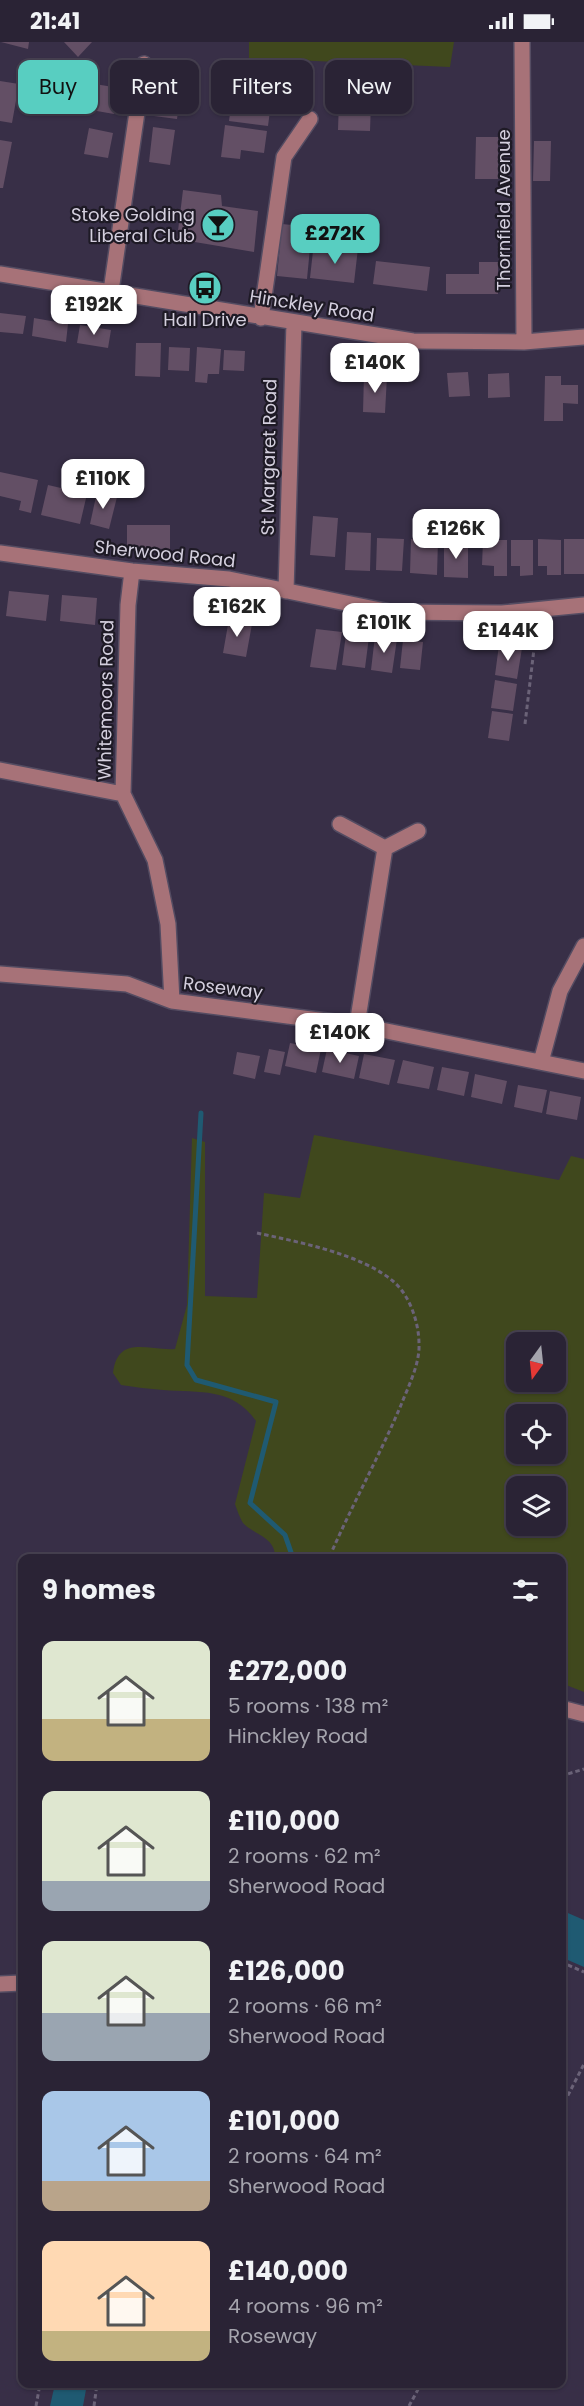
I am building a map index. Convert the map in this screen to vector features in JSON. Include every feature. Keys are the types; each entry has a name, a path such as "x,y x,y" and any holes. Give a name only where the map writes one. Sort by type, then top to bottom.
{"street":[{"name":"Thornfield Avenue","path":"522,42 524,342"},
{"path":"111,291 137,114"},
{"path":"261,318 284,157 310,119"},
{"name":"Hinckley Road","path":"0,274 413,341 524,342 584,337"},
{"name":"St Margaret Road","path":"285,591 294,323"},
{"name":"Sherwood Road","path":"0,552 132,571 229,579 390,612 502,613 584,605"},
{"name":"Whitemoors Road","path":"132,571 127,616 123,794 155,860 168,924 172,1001"},
{"path":"0,770 123,794"},
{"path":"340,824 385,849"},
{"path":"385,849 418,831"},
{"path":"357,1025 385,849"},
{"path":"541,1062 560,991 584,946"},
{"name":"Roseway","path":"0,974 127,984 172,1001 357,1025 584,1071"},
{"path":"566,1709 584,1714"},
{"path":"0,1983 18,1983"}],"path":[{"path":"525,724 539,608"},
{"path":"257,1233 341,1256 377,1270 396,1283 408,1300 416,1323 420,1345 413,1373 384,1443 331,1554"},
{"path":"566,1774 584,1769"},
{"path":"566,1964 584,1972"},
{"path":"566,2099 584,2064"},
{"path":"36,2406 39,2388"},
{"path":"94,2406 96,2388"},
{"path":"409,2406 418,2388"}],"green space":[{"path":"249,42 454,42 450,67 412,65 412,60 325,61 249,58"},
{"path":"314,1135 559,1180 571,1156 584,1159 584,1692 566,1685 566,1554 274,1554 272,1545 264,1537 243,1523 235,1504 256,1421 247,1410 237,1402 214,1394 121,1385 113,1373 121,1353 136,1347 175,1349 187,1305 192,1138 205,1142 205,1296 257,1298 264,1193 300,1198"}],"water":[{"path":"566,1912 584,1920 584,1967 566,1959"},
{"path":"54,2388 86,2388 83,2406 50,2406"}],"building":[{"path":"1,42 29,42 28,49"},
{"path":"64,42 92,42 78,57"},
{"path":"0,81 18,84 12,123 0,121"},
{"path":"98,84 110,86 110,113 98,111"},
{"path":"154,114 178,114 177,119 154,116"},
{"path":"230,114 270,114 268,126 229,121"},
{"path":"339,114 371,114 370,131 338,130"},
{"path":"225,125 267,131 264,153 241,150 240,159 221,157"},
{"path":"153,127 175,130 170,165 149,162"},
{"path":"89,128 113,133 108,158 84,154"},
{"path":"476,137 498,137 498,179 475,179"},
{"path":"0,140 12,142 3,188 0,188"},
{"path":"534,141 551,141 550,181 533,181"},
{"name":"Stoke Golding Liberal Club","path":"183,190 221,195 222,206 258,211 254,252 177,239"},
{"path":"282,224 312,227 307,279 277,276"},
{"path":"337,246 358,248 354,283 310,278 313,251 336,254"},
{"path":"376,261 430,267 427,291 373,284"},
{"path":"479,262 498,262 498,294 446,294 446,274 479,274"},
{"path":"0,313 26,316 23,334 0,332"},
{"path":"34,318 68,324 66,342 32,336"},
{"path":"80,325 111,330 108,348 77,343"},
{"path":"136,343 161,343 160,377 135,376"},
{"path":"169,347 190,348 189,371 168,370"},
{"path":"197,347 221,349 219,374 208,374 207,383 195,382"},
{"path":"224,350 245,351 244,371 223,370"},
{"path":"468,372 470,396 449,397 447,373"},
{"path":"509,373 510,397 488,398 488,374"},
{"path":"364,375 387,376 385,413 363,412"},
{"path":"545,376 561,376 561,385 578,385 578,404 563,403 563,421 544,421"},
{"path":"0,472 38,480 31,513 19,510 21,501 0,496"},
{"path":"48,485 87,494 80,524 41,515"},
{"path":"97,492 117,497 109,529 90,524"},
{"path":"313,516 338,518 335,557 310,555"},
{"path":"127,525 170,525 170,549 127,548"},
{"path":"347,532 371,533 370,571 345,570"},
{"path":"377,538 404,539 402,571 376,570"},
{"path":"411,539 438,540 437,575 410,573"},
{"path":"538,539 561,540 561,575 547,575 547,566 538,566"},
{"path":"564,539 584,539 584,574 564,574"},
{"path":"483,540 507,540 507,576 494,576 494,566 482,565"},
{"path":"511,540 533,540 533,575 520,576 520,566 511,566"},
{"path":"444,543 468,543 468,578 444,577"},
{"path":"9,591 49,595 46,621 6,616"},
{"path":"62,595 97,598 95,625 60,621"},
{"path":"229,619 252,624 246,657 223,653"},
{"path":"316,629 342,632 336,670 310,667"},
{"path":"346,634 369,637 365,668 342,665"},
{"path":"375,636 397,639 392,673 371,670"},
{"path":"403,640 423,642 420,670 400,668"},
{"path":"499,645 522,648 517,679 495,675"},
{"path":"495,680 517,684 513,711 491,708"},
{"path":"492,711 513,714 509,741 488,738"},
{"path":"290,1043 321,1049 316,1073 285,1066"},
{"path":"269,1049 285,1052 280,1075 264,1072"},
{"path":"327,1049 359,1056 354,1079 322,1072"},
{"path":"237,1052 260,1056 255,1079 233,1074"},
{"path":"364,1054 395,1060 389,1085 359,1078"},
{"path":"403,1060 434,1067 429,1089 397,1083"},
{"path":"442,1067 469,1072 464,1096 437,1090"},
{"path":"475,1074 507,1081 502,1104 471,1097"},
{"path":"518,1085 547,1090 542,1113 514,1107"},
{"path":"550,1091 581,1097 577,1120 546,1114"}],"waterway":[{"path":"201,1113 187,1365 196,1380 276,1402 250,1503 285,1535 292,1554"}],"place":[{"name":"Stoke Golding Liberal Club","path":"218,225"},
{"name":"Hall Drive","path":"205,288"}]}
